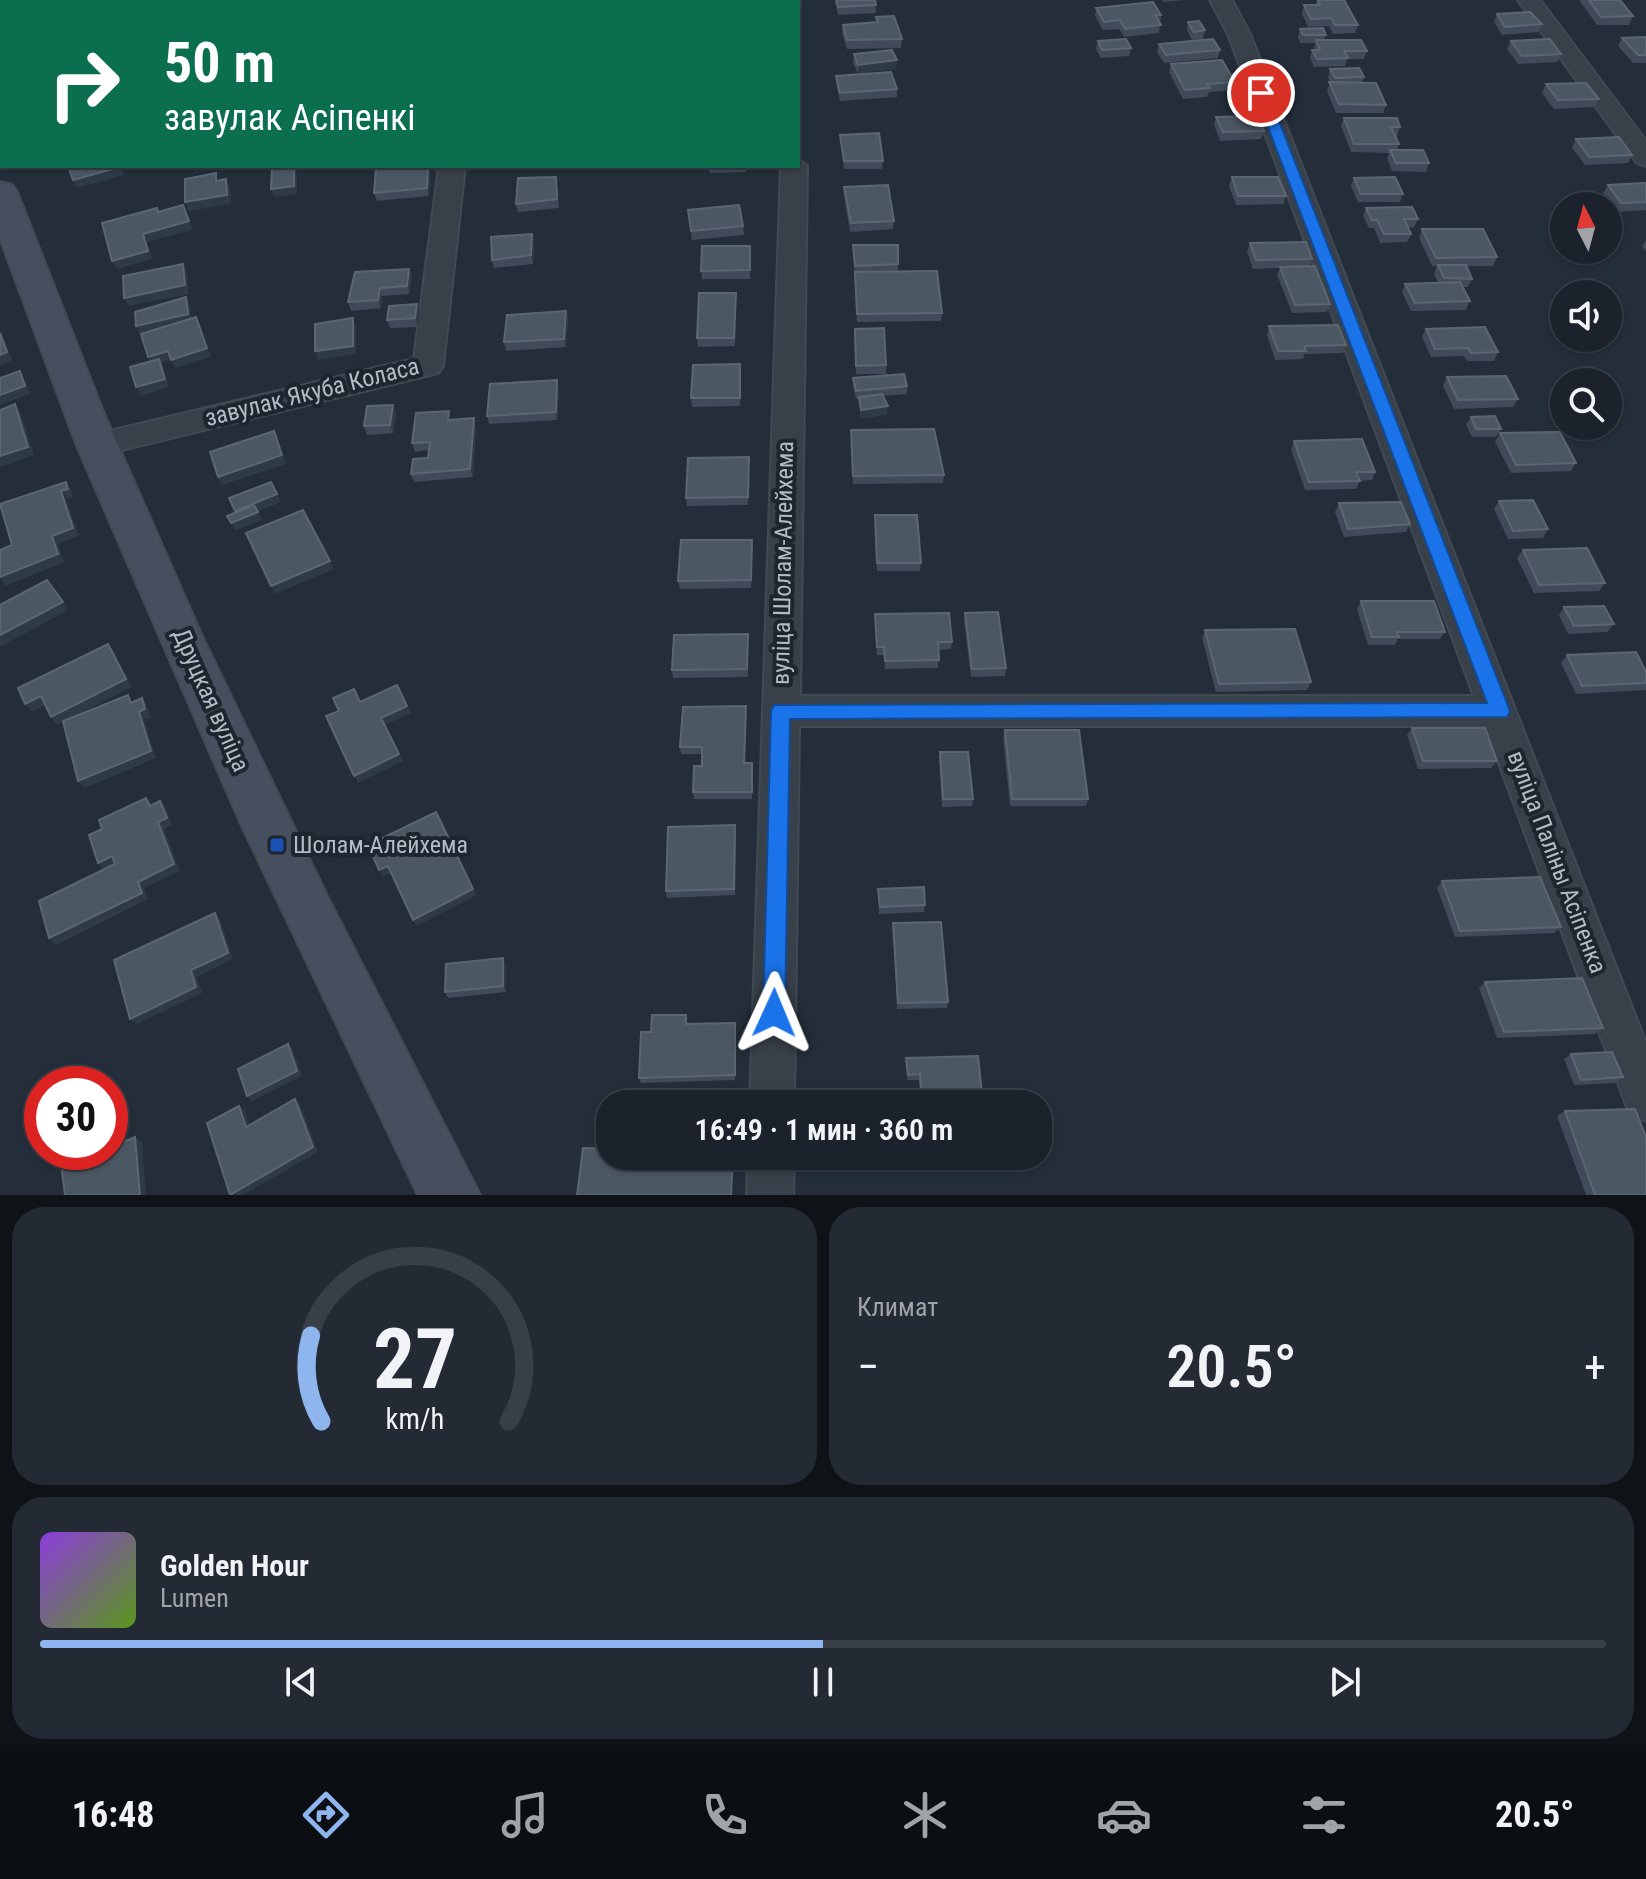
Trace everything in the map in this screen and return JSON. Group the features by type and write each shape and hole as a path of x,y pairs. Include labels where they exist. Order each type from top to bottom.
{"main road":[{"name":"Друцкая вуліца","path":"0,192 97,445 277,845 390,1080 450,1195"}],"street":[{"name":"вуліца Паліны Асіпенка","path":"1221,0 1244,49 1646,1099"},
{"path":"1529,0 1646,158"},
{"name":"завулак Якуба Коласа","path":"97,445 428,366 452,168"},
{"name":"вуліца Шолам-Алейхема","path":"772,1090 794,168"},
{"path":"780,711 1500,711"},
{"path":"770,1195 771,1170"}],"building":[{"path":"836,0 875,0 876,5 838,7"},
{"path":"1318,0 1344,0 1358,25 1335,25 1331,18 1311,19 1304,5 1320,5"},
{"path":"1589,0 1620,0 1633,16 1601,17"},
{"path":"1153,2 1161,15 1155,15 1161,25 1125,29 1120,20 1104,22 1096,8"},
{"path":"1530,12 1542,24 1505,27 1497,14"},
{"path":"894,16 902,39 847,40 843,25 878,22 876,17"},
{"path":"1199,21 1205,30 1194,32 1188,22"},
{"path":"1323,28 1326,35 1303,35 1300,29"},
{"path":"1646,37 1646,55 1638,55 1622,38"},
{"path":"1126,39 1131,48 1102,50 1098,41"},
{"path":"1213,39 1220,50 1166,55 1159,44"},
{"path":"1550,39 1561,54 1522,56 1511,41"},
{"path":"1316,40 1361,40 1367,51 1344,51 1348,58 1317,59 1312,50 1320,50"},
{"path":"892,50 897,60 858,65 854,54"},
{"path":"1222,60 1235,82 1207,84 1210,88 1185,90 1171,64"},
{"path":"1359,68 1364,77 1335,78 1330,69"},
{"path":"891,72 897,89 840,93 836,76"},
{"path":"1329,82 1376,83 1386,105 1339,104"},
{"path":"1586,83 1599,99 1558,100 1546,84"},
{"path":"1257,116 1264,131 1223,132 1216,117"},
{"path":"1344,118 1397,118 1400,127 1391,127 1399,144 1354,144"},
{"path":"879,133 883,161 844,161 840,135"},
{"path":"1619,137 1632,155 1589,157 1576,139"},
{"path":"1390,150 1423,150 1429,163 1396,163"},
{"path":"69,168 116,168 73,180"},
{"path":"294,168 294,186 271,189 272,169"},
{"path":"428,168 427,188 374,193 376,169"},
{"path":"216,173 216,181 226,179 227,195 185,202 185,179"},
{"path":"556,177 557,199 516,204 518,178"},
{"path":"1232,177 1278,177 1286,196 1238,196"},
{"path":"1395,177 1403,194 1361,194 1354,178"},
{"path":"1646,183 1646,202 1622,203 1622,192 1613,192 1608,185"},
{"path":"888,185 894,221 851,223 844,187"},
{"path":"183,205 189,221 143,234 148,251 112,261 102,223 157,208 158,212"},
{"path":"739,205 743,226 691,231 688,210"},
{"path":"1412,207 1418,219 1404,219 1411,234 1384,234 1366,208"},
{"path":"1422,229 1483,229 1497,257 1436,258"},
{"path":"532,234 531,255 492,260 491,237"},
{"path":"1306,242 1312,259 1256,260 1250,243"},
{"path":"853,245 898,245 898,264 855,266"},
{"path":"702,246 750,246 750,270 701,271"},
{"path":"183,264 185,285 124,298 123,276"},
{"path":"1438,265 1466,265 1472,279 1444,278"},
{"path":"1315,266 1330,304 1295,305 1280,267"},
{"path":"409,269 407,286 380,288 378,300 348,302 355,272"},
{"path":"937,271 942,313 857,314 855,272"},
{"path":"1460,282 1470,301 1415,303 1405,284"},
{"path":"699,293 736,293 734,338 697,338"},
{"path":"186,297 188,314 136,326 135,312"},
{"path":"417,304 415,318 387,320 389,306"},
{"path":"566,311 564,339 504,342 507,315"},
{"path":"196,317 207,348 171,360 168,351 148,357 141,334"},
{"path":"353,318 353,346 315,351 315,324"},
{"path":"1338,325 1346,345 1304,346 1306,351 1278,351 1269,326"},
{"path":"1485,327 1498,352 1471,353 1468,348 1435,349 1426,329"},
{"path":"884,328 886,365 856,366 855,329"},
{"path":"0,333 7,352 0,355"},
{"path":"159,359 165,379 136,387 130,367"},
{"path":"740,364 740,398 691,398 693,365"},
{"path":"20,371 25,386 0,395 0,378"},
{"path":"904,374 907,386 856,391 853,378"},
{"path":"1506,376 1518,399 1458,400 1447,377"},
{"path":"557,380 556,412 487,416 490,384"},
{"path":"882,394 888,406 861,410 859,397"},
{"path":"15,404 28,447 0,456 0,410"},
{"path":"393,405 390,425 364,426 367,406"},
{"path":"449,411 448,420 474,418 470,469 411,474 413,459 428,458 430,442 412,443 416,413"},
{"path":"1495,416 1501,429 1476,429 1471,417"},
{"path":"934,429 944,475 853,476 851,430"},
{"path":"274,431 282,455 218,477 210,452"},
{"path":"1550,432 1550,440 1564,440 1576,463 1516,465 1500,433"},
{"path":"1362,439 1375,472 1356,472 1360,481 1309,482 1294,441"},
{"path":"749,457 748,497 686,498 688,458"},
{"path":"66,482 68,489 61,491 73,528 52,536 58,554 0,577 0,550 12,545 0,504"},
{"path":"271,482 277,494 235,511 229,498"},
{"path":"1533,500 1548,529 1513,531 1499,501"},
{"path":"1401,502 1410,524 1348,529 1339,503"},
{"path":"254,505 258,512 231,523 227,516"},
{"path":"303,510 330,561 271,586 246,533"},
{"path":"875,515 917,515 921,563 877,563"},
{"path":"681,540 752,540 751,580 678,581"},
{"path":"1587,548 1605,583 1539,585 1523,550"},
{"path":"47,580 63,602 0,635 0,605"},
{"path":"1361,601 1434,601 1445,632 1397,632 1399,637 1372,637"},
{"path":"1604,606 1614,624 1574,626 1564,607"},
{"path":"998,612 1006,668 972,669 965,613"},
{"path":"949,613 952,642 938,642 939,660 885,661 884,647 877,647 875,614"},
{"path":"1295,629 1311,682 1219,684 1205,630"},
{"path":"748,634 747,669 672,670 674,635"},
{"path":"108,644 126,679 51,717 41,696 25,704 18,688"},
{"path":"1636,652 1646,672 1646,683 1582,686 1567,655"},
{"path":"397,685 407,706 381,718 399,754 354,776 326,716 339,711 333,698 354,689 360,702"},
{"path":"128,695 131,703 142,698 145,709 139,712 151,751 78,781 63,721"},
{"path":"746,706 744,763 752,763 752,792 693,792 694,766 702,766 702,747 680,747 683,707"},
{"path":"1412,728 1485,728 1497,761 1423,761"},
{"path":"1005,730 1079,730 1088,799 1012,799"},
{"path":"940,752 968,752 973,799 943,799"},
{"path":"146,798 150,806 160,801 167,818 158,822 174,864 138,882 142,893 49,938 39,901 115,864 112,856 98,863 89,835 102,829 99,820"},
{"path":"436,812 473,889 413,920 388,866 379,870 368,845"},
{"path":"735,825 734,889 666,891 668,827"},
{"path":"1540,877 1561,927 1460,931 1442,881"},
{"path":"924,887 925,905 880,907 878,889"},
{"path":"215,913 228,953 191,970 196,987 130,1019 114,960"},
{"path":"941,922 948,1002 898,1003 893,923"},
{"path":"503,958 503,986 445,992 446,964"},
{"path":"1582,978 1603,1028 1504,1032 1485,982"},
{"path":"652,1015 686,1015 686,1024 735,1023 735,1075 639,1078 641,1032 651,1032"},
{"path":"288,1044 297,1071 247,1096 238,1069"},
{"path":"1612,1052 1623,1077 1581,1080 1571,1054"},
{"path":"978,1056 982,1090 921,1090 920,1074 908,1075 906,1058"},
{"path":"295,1099 313,1147 230,1195 207,1123 239,1106 246,1127"},
{"path":"1635,1109 1646,1137 1646,1195 1595,1195 1565,1111"},
{"path":"135,1137 140,1195 65,1195 64,1170 128,1170 128,1140"},
{"path":"583,1148 596,1148 596,1170 732,1170 731,1195 577,1195"}],"place":[{"name":"Шолам-Алейхема","path":"277,845"}],"route":[{"path":"774,1013 780,711 1500,711 1261,93"}]}
